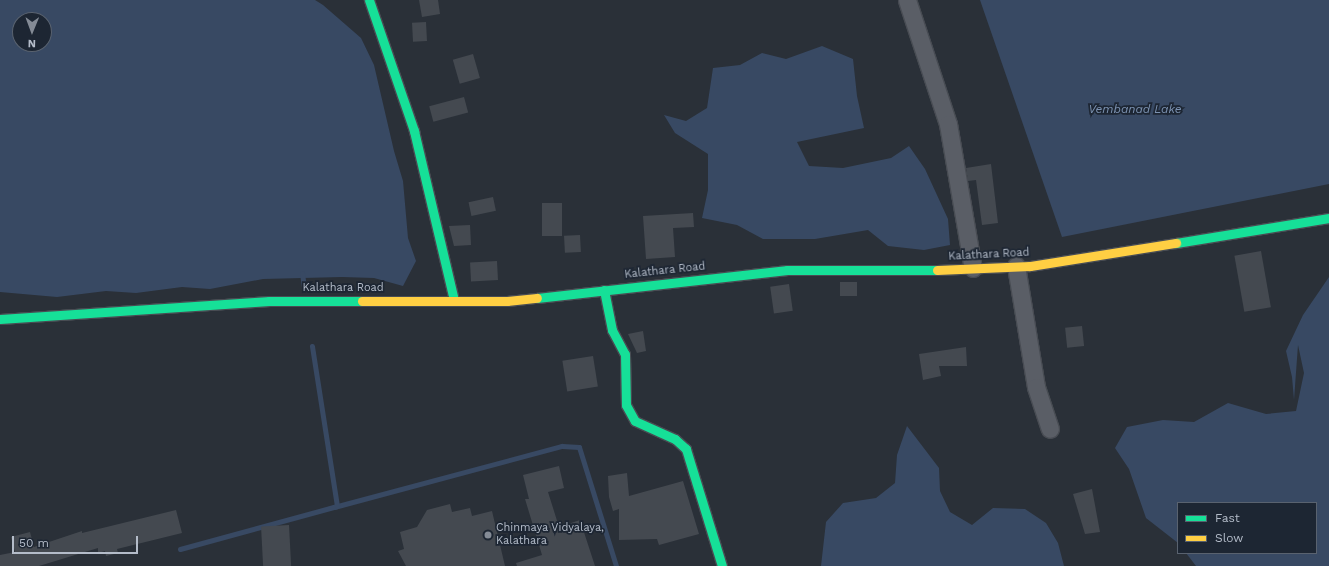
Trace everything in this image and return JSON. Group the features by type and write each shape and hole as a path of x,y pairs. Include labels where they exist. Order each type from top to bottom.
{"street":[{"path":"369,0 414,131 454,300"},
{"path":"907,0 948,124 973,268"},
{"name":"Kalathara Road","path":"0,319 269,301 507,301 787,270 973,268 1016,266 1329,218"},
{"path":"1016,266 1036,387 1050,430"},
{"path":"604,290 612,330 625,354 626,405 635,421 674,439 686,449 722,566"}],"water":[{"path":"0,0 315,0 323,5 361,38 374,65 394,151 403,181 408,238 416,261 403,286 374,278 342,277 263,279 210,289 182,287 136,293 106,291 57,297 0,292"},
{"name":"Vembanad Lake","path":"980,0 1329,0 1329,184 1062,237"},
{"path":"822,46 853,59 857,96 864,128 797,142 809,166 843,168 891,158 909,146 925,169 948,219 950,245 924,250 888,246 868,230 815,239 763,239 737,225 702,218 708,190 708,154 675,133 664,115 686,121 707,108 713,68 740,65 762,53 786,59"},
{"path":"1329,277 1329,566 1196,566 1187,554 1317,554 1317,502 1177,502 1177,542 1146,518 1129,469 1115,448 1127,427 1163,420 1194,422 1228,403 1266,414 1296,411 1304,373 1298,345 1294,400 1292,377 1286,351 1303,315"},
{"path":"907,426 939,468 940,491 950,512 972,525 993,508 1025,509 1046,523 1058,543 1064,566 821,566 826,522 843,503 876,498 895,483 897,455"}],"building":[{"path":"419,0 438,0 440,14 422,17"},
{"path":"426,22 427,41 413,42 412,23"},
{"path":"473,54 480,78 460,84 453,60"},
{"path":"464,97 468,112 433,122 429,106"},
{"path":"991,164 998,223 982,225 976,180 968,181 966,168"},
{"path":"493,197 496,211 471,216 469,202"},
{"path":"542,203 562,203 562,236 542,236"},
{"path":"693,213 694,227 673,228 675,257 646,259 643,216"},
{"path":"470,225 471,245 454,246 449,226"},
{"path":"580,235 581,252 565,253 564,236"},
{"path":"1261,251 1271,307 1244,312 1234,256"},
{"path":"497,261 498,280 471,281 470,262"},
{"path":"840,282 857,282 857,296 840,296"},
{"path":"789,284 793,311 774,313 770,287"},
{"path":"1082,326 1084,346 1067,348 1065,328"},
{"path":"643,331 646,351 637,353 628,334"},
{"path":"966,347 967,366 939,366 941,376 923,380 919,354"},
{"path":"593,356 598,387 567,391 562,361"},
{"name":"Chinmaya Vidyalaya, Kalathara","path":"559,466 564,488 548,492 559,527 580,520 595,566 517,566 516,563 542,555 525,499 529,499 523,475"},
{"path":"627,473 629,496 683,481 699,534 659,545 657,539 619,540 619,509 613,511 609,497 608,476"},
{"path":"1092,489 1100,532 1085,534 1073,494"},
{"name":"Chinmaya Vidyalaya, Kalathara","path":"450,504 452,512 470,508 472,516 492,511 505,566 406,566 398,551 404,549 400,532 417,527 427,510"},
{"path":"176,510 182,533 117,549 118,553 106,556 105,551 98,553 98,548 39,566 0,566 0,555 15,552 11,537 30,532 34,547 82,531 82,533"},
{"path":"289,525 291,566 263,566 261,526"}],"waterway":[{"path":"302,273 304,287"},
{"path":"180,549 337,506 312,346"},
{"path":"334,507 562,446 579,447 616,566"}],"traffic: fast":[{"path":"369,0 414,131 454,300"},
{"path":"1176,243 1329,218"},
{"path":"537,298 787,270 937,270"},
{"path":"604,290 612,330 625,354 626,405 635,421 675,439 686,449 722,566"},
{"path":"0,319 269,301 362,301"}],"traffic: slow":[{"path":"937,270 1030,266 1176,243"},
{"path":"362,301 507,301 537,298"}],"place":[{"name":"Chinmaya Vidyalaya, Kalathara","path":"488,535"}]}
